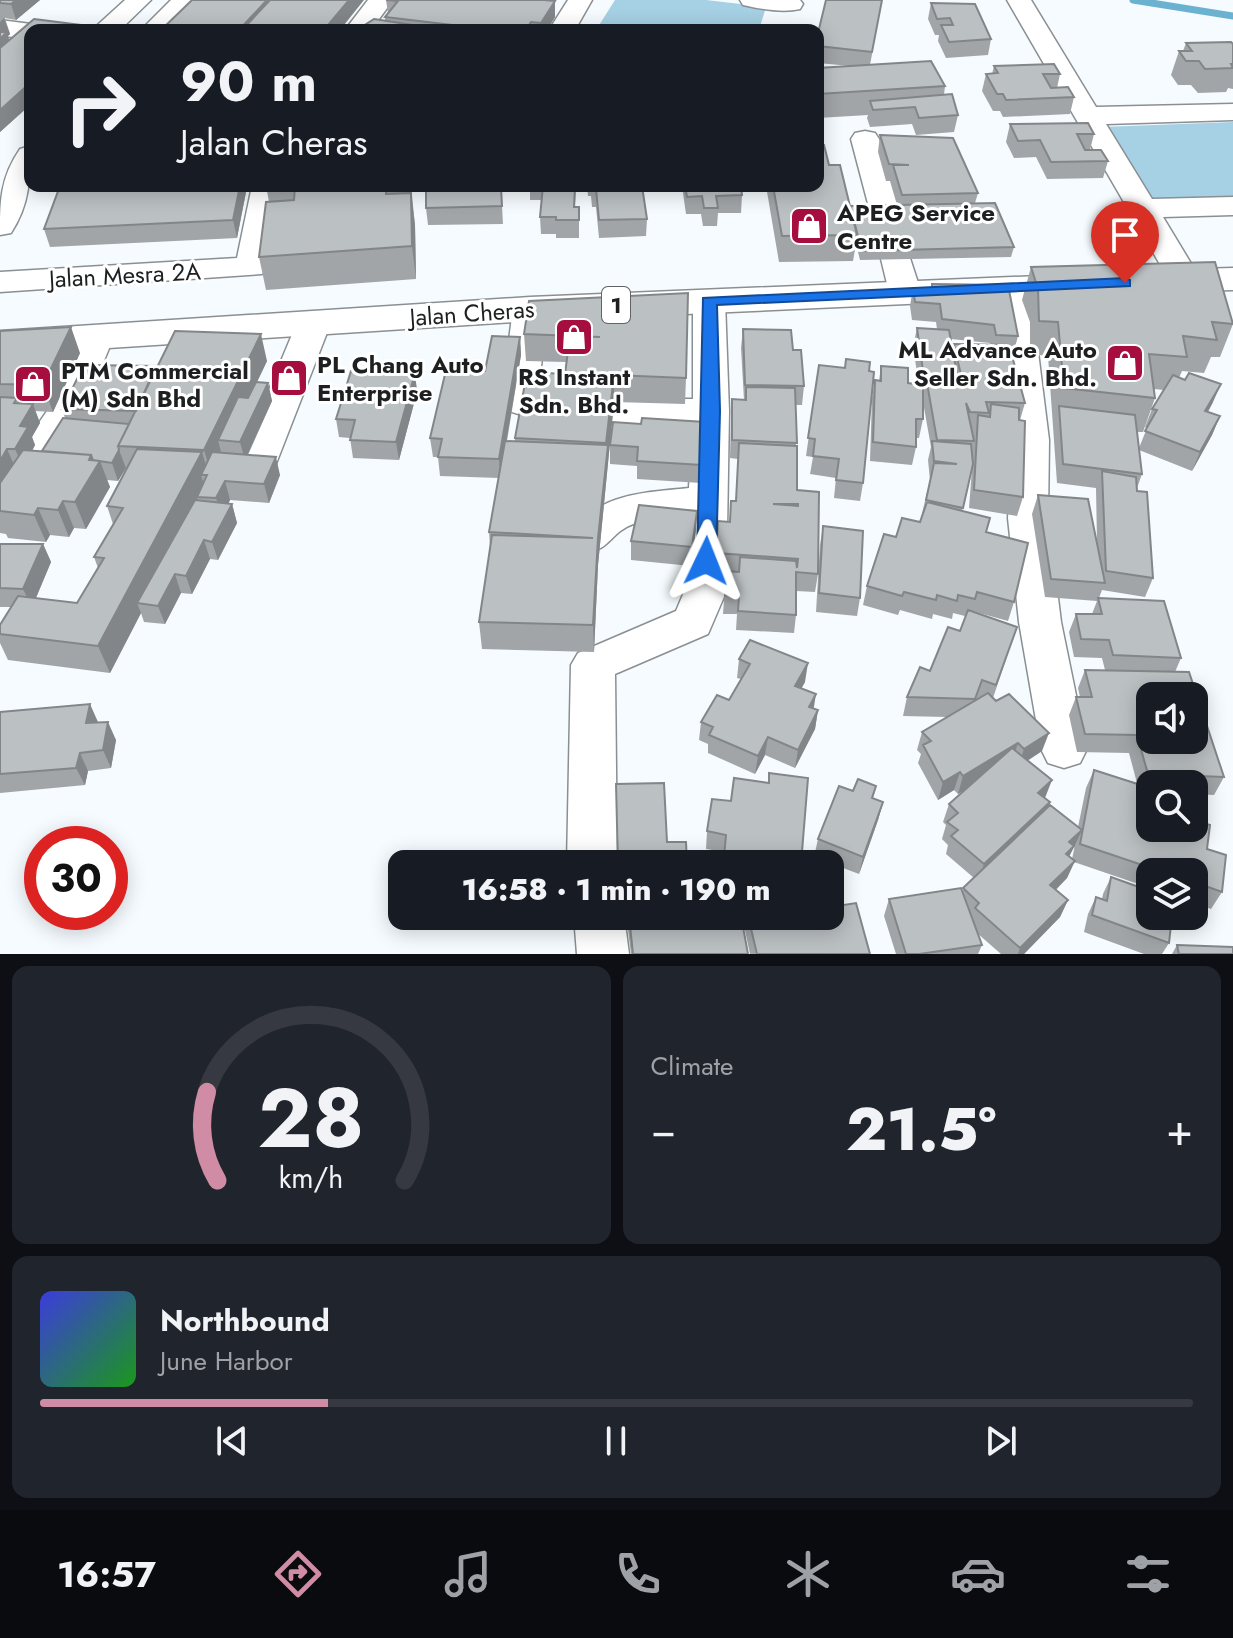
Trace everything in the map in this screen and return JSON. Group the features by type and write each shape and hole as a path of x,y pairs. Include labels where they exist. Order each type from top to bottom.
{"main road":[{"name":"Jalan Cheras","path":"0,343 530,309 709,301 901,276 1006,288 1207,280"}],"street":[{"path":"112,24 139,0"},
{"path":"160,24 185,0"},
{"path":"363,24 381,0"},
{"path":"566,24 580,0"},
{"path":"752,0 791,2 784,24"},
{"path":"1019,0 1142,208 1207,280 1226,316"},
{"path":"0,28 24,30"},
{"path":"1087,116 1233,112"},
{"path":"865,139 886,215"},
{"path":"0,152 24,154"},
{"path":"0,226 24,169"},
{"name":"Jalan Mesra 2A","path":"0,282 251,267 263,192"},
{"path":"1142,208 1233,206"},
{"path":"1006,288 1020,344 1031,440 1028,518 1040,622 1064,749"},
{"path":"592,850 593,665 693,622 705,592 711,411 709,301"},
{"path":"530,309 519,402 546,411 711,411"},
{"path":"255,469 313,325"},
{"path":"0,510 64,413 96,339"},
{"path":"589,538 604,520 634,508 708,499"},
{"path":"600,930 603,954"}],"shaded area":[{"path":"615,0 706,0 766,7 761,24 600,24"},
{"path":"1233,122 1233,201 1149,204 1102,127"}],"building":[{"path":"0,0 16,0 11,4 0,3"},
{"path":"192,0 267,0 245,24 167,24"},
{"path":"270,0 349,0 329,24 248,24"},
{"path":"386,0 555,1 541,23 444,24 385,17 398,1"},
{"path":"826,0 882,0 872,52 824,47 824,24 820,24"},
{"path":"931,3 975,4 991,39 949,42 941,25 953,25 950,18 937,19"},
{"path":"34,19 73,24 28,24"},
{"path":"374,19 406,24 366,24"},
{"path":"24,28 24,88 0,110 0,48"},
{"path":"1231,42 1233,68 1205,69 1199,61 1186,61 1179,51 1192,51 1186,43"},
{"path":"931,61 945,86 824,94 824,68"},
{"path":"1054,64 1060,74 1043,74 1051,88 1068,87 1074,97 1006,100 1003,94 997,94 986,74 998,73 994,66"},
{"path":"952,94 958,115 919,118 915,107 873,110 870,101"},
{"path":"1088,123 1094,134 1077,134 1085,150 1101,150 1108,161 1051,162 1040,140 1018,141 1010,124"},
{"path":"880,135 953,138 978,193 902,195 893,165 909,165 889,164"},
{"path":"824,145 829,165 840,165 857,235 782,236 774,192 824,192"},
{"path":"58,192 239,192 233,220 44,229"},
{"path":"295,192 411,193 412,246 259,257 266,202 294,200"},
{"path":"426,192 501,192 502,206 426,208"},
{"path":"542,192 575,192 574,207 579,207 579,220 540,217"},
{"path":"596,192 643,192 647,219 599,220"},
{"path":"686,192 742,192 742,195 716,196 718,208 704,208 702,196 687,197"},
{"path":"995,203 1014,247 862,251 850,206"},
{"name":"ML Advance Auto Seller Sdn. Bhd.","path":"1215,262 1233,324 1212,322 1217,340 1183,336 1187,357 1149,354 1155,398 1064,388 1058,322 1039,321 1038,289 1031,267"},
{"path":"932,284 1008,285 1018,336 996,335 994,325 942,319 940,304 915,302 913,288 932,289"},
{"path":"688,293 686,378 614,375 606,443 515,438 527,372 565,374 570,336 600,337 524,334 529,301"},
{"path":"71,327 43,385 0,384 0,331"},
{"path":"917,328 949,330 958,379 924,378"},
{"path":"743,329 791,330 793,350 801,350 804,386 745,385"},
{"path":"175,331 261,334 204,450 118,446"},
{"path":"492,336 520,337 499,459 438,457 442,439 430,438 446,370 485,371"},
{"path":"954,344 1009,345 1025,403 986,402 989,413 970,412 966,403 974,441 937,440 927,383 963,384"},
{"path":"846,359 870,362 869,371 874,372 863,483 836,480 839,459 813,456 815,439 808,438 819,365 845,368"},
{"path":"374,364 392,364 389,372 415,373 396,442 350,440 355,420 336,419 351,371 373,372"},
{"path":"84,365 156,366 136,411 62,409"},
{"path":"881,366 908,368 908,383 923,385 923,419 916,419 916,447 873,442 875,380 881,381"},
{"path":"1189,373 1221,384 1205,411 1220,416 1200,452 1145,431 1157,410 1152,409 1173,375 1185,380"},
{"path":"256,382 268,383 240,442 218,440 238,397 248,398"},
{"path":"746,387 795,388 797,443 732,440 732,399 746,400"},
{"path":"0,397 17,398 14,403 33,404 20,426 28,427 15,449 7,449 0,461"},
{"path":"991,404 1019,408 1019,420 1025,421 1023,497 974,490 978,415 990,417"},
{"path":"1059,406 1135,415 1142,474 1063,464"},
{"path":"63,418 129,424 112,463 93,460 91,455 42,451"},
{"path":"642,418 705,422 702,465 637,461 638,447 610,445 613,422 641,424"},
{"path":"505,441 608,445 593,625 479,622 492,535 593,538 489,532"},
{"path":"932,441 971,444 973,464 963,508 926,500 934,463 957,464 934,461"},
{"path":"739,443 797,446 797,490 819,492 818,574 796,572 796,615 738,611 739,596 725,595 726,571 739,572 740,557 796,561 797,568 798,559 716,553 718,521 730,522 731,501 736,501"},
{"path":"137,449 202,452 98,646 0,634 0,625 18,596 77,603 104,558 94,557 123,508 107,506"},
{"path":"23,450 91,455 89,460 100,461 75,502 63,501 58,510 38,508 34,515 0,511 0,483"},
{"path":"212,452 276,457 264,484 225,481 216,498 197,497 207,475 201,475"},
{"path":"1102,471 1136,477 1137,491 1147,492 1153,578 1106,571"},
{"path":"1038,495 1088,499 1105,583 1051,579"},
{"path":"195,500 232,504 212,542 204,540 186,576 175,574 158,606 137,603"},
{"path":"927,502 990,518 986,532 1028,543 1014,602 977,592 975,599 958,595 957,601 937,595 936,600 904,592 902,596 867,586 884,534 896,537 902,518 920,522"},
{"path":"639,505 697,511 692,547 631,541"},
{"path":"823,526 863,531 860,598 819,593"},
{"path":"0,544 43,544 23,589 0,588"},
{"path":"1098,598 1164,601 1181,658 1113,655 1109,640 1081,639 1076,614 1102,614"},
{"path":"968,610 1017,627 996,685 982,680 975,699 907,697 920,667 930,671 948,627 960,631"},
{"path":"750,640 808,663 795,686 816,694 809,707 818,710 798,750 768,737 758,756 709,735 713,727 701,722 717,695 729,700 750,664 739,659"},
{"path":"1085,670 1189,672 1192,682 1136,682 1136,735 1085,734 1076,697 1092,697"},
{"path":"988,693 996,701 1009,694 1049,733 1024,749 1018,743 963,776 960,772 943,782 923,745 931,741 922,732"},
{"path":"90,704 86,723 108,722 103,750 80,753 76,768 0,774 0,712"},
{"path":"1208,729 1224,777 1208,776 1208,770 1147,770 1142,754 1208,754"},
{"path":"1012,748 1052,780 1038,793 1050,802 984,864 951,836 958,830 947,822 958,813 949,804"},
{"path":"1094,770 1136,784 1136,842 1208,842 1207,849 1226,855 1222,892 1208,887 1208,858 1136,858 1136,863 1080,844"},
{"path":"769,773 808,778 802,850 725,850 726,835 707,831 712,799 731,801 734,778 769,783"},
{"path":"858,779 876,786 872,798 883,802 863,857 818,839 839,786 853,791"},
{"path":"664,783 667,842 686,842 686,850 618,850 616,784"},
{"path":"1050,805 1082,830 1069,842 1074,846 1066,854 1075,861 1050,885 1068,900 1020,948 975,908 979,903 963,888"},
{"path":"1111,877 1136,886 1136,930 1170,930 1169,943 1092,915 1096,897 1107,901"},
{"path":"961,888 982,945 906,954 889,899"},
{"path":"856,903 870,954 757,954 751,930 844,930 844,905"},
{"path":"630,930 744,930 748,954 633,954"},
{"path":"1177,945 1233,947 1233,954 1179,954"}],"waterway":[{"path":"1133,0 1233,16"}],"place":[{"name":"APEG Service Centre","path":"809,226"},
{"name":"RS Instant Sdn. Bhd.","path":"574,337"},
{"name":"ML Advance Auto Seller Sdn. Bhd.","path":"1125,363"},
{"name":"PL Chang Auto Enterprise","path":"289,378"},
{"name":"PTM Commercial (M) Sdn Bhd","path":"33,384"}],"route":[{"path":"706,561 711,411 709,301 1125,283"}]}
